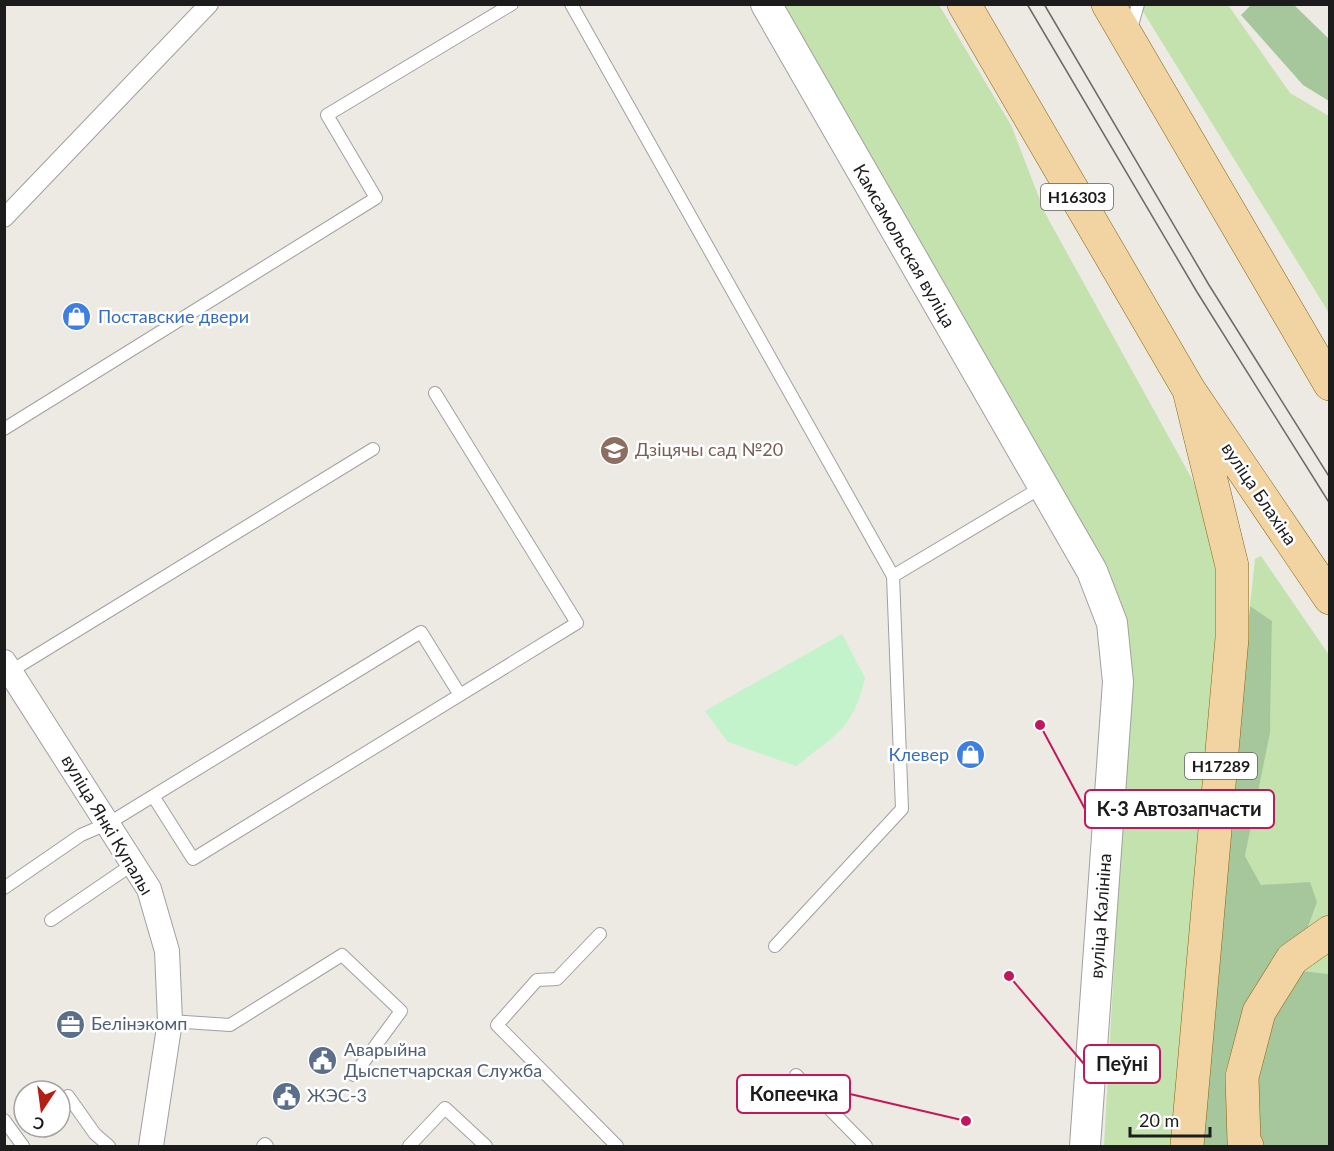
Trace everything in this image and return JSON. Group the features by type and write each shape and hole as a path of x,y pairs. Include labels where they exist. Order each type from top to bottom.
{"main road":[{"name":"Н16303","path":"964,4 1189,390"},
{"path":"1108,4 1328,379"},
{"name":"вуліца Блахіна","path":"1189,390 1329,598"},
{"name":"Н17289","path":"1187,1146 1232,638 1232,566 1217,497 1189,390"},
{"path":"1246,1146 1242,1077 1259,1012 1293,959 1329,932"}],"street":[{"path":"4,218 209,4"},
{"name":"Камсамольская вуліца","path":"766,4 1042,488"},
{"name":"вуліца Калініна","path":"1042,488 1092,571 1112,623 1118,682 1085,1146"},
{"name":"вуліца Янкі Купалы","path":"8,666 148,889 167,951 170,1021 151,1146"}],"lane":[{"path":"4,429 376,198 327,115 512,4"},
{"path":"571,4 893,576 902,809 775,946"},
{"path":"1128,39 1138,4"},
{"path":"153,796 193,859 577,623 435,393"},
{"path":"8,666 373,448"},
{"path":"893,576 1042,488"},
{"path":"4,888 81,835 109,824 421,632 460,695"},
{"path":"51,920 133,864"},
{"path":"600,934 557,979 537,981 497,1025 617,1146"},
{"path":"170,1021 231,1025 342,955 401,1011 354,1075"},
{"path":"796,1075 866,1146"},
{"path":"72,1102 95,1134 109,1146"},
{"path":"409,1146 445,1108 486,1146"},
{"path":"4,1120 23,1146"}],"green space":[{"path":"781,5 939,5 1011,125 1045,213 1203,499 1220,567 1220,638 1176,1146 1104,1146 1130,681 1124,620"},
{"path":"1139,5 1228,5 1290,93 1329,116 1329,313"},
{"path":"1251,5 1294,5 1329,39 1329,101 1303,85 1241,15"},
{"path":"1261,556 1329,655 1329,915 1306,932 1261,885 1245,856 1270,732 1272,621 1250,606 1255,559"},
{"path":"1250,606 1272,621 1270,733 1245,856 1261,885 1310,882 1317,902 1306,932 1246,1004 1225,1074 1229,1146 1198,1146"},
{"path":"842,634 865,678 860,695 855,709 841,730 796,766 728,742 705,711"},
{"path":"1329,949 1329,974 1302,971"},
{"path":"1302,971 1329,974 1329,1146 1261,1146 1254,1079 1272,1017"}],"tram line":[{"path":"1027,4 1197,292 1330,504"},
{"path":"1044,4 1209,285 1330,478"}],"place":[{"name":"Поставские двери","path":"77,317"},
{"name":"Дзіцячы сад №20","path":"614,450"},
{"name":"К-3 Автозапчасти","path":"1040,725"},
{"name":"Клевер","path":"970,755"},
{"name":"Пеўні","path":"1009,976"},
{"name":"Белінэкомп","path":"70,1024"},
{"name":"Аварыйна Дыспетчарская Служба","path":"323,1060"},
{"name":"ЖЭС-3","path":"286,1096"},
{"name":"Копеечка","path":"966,1121"}]}
